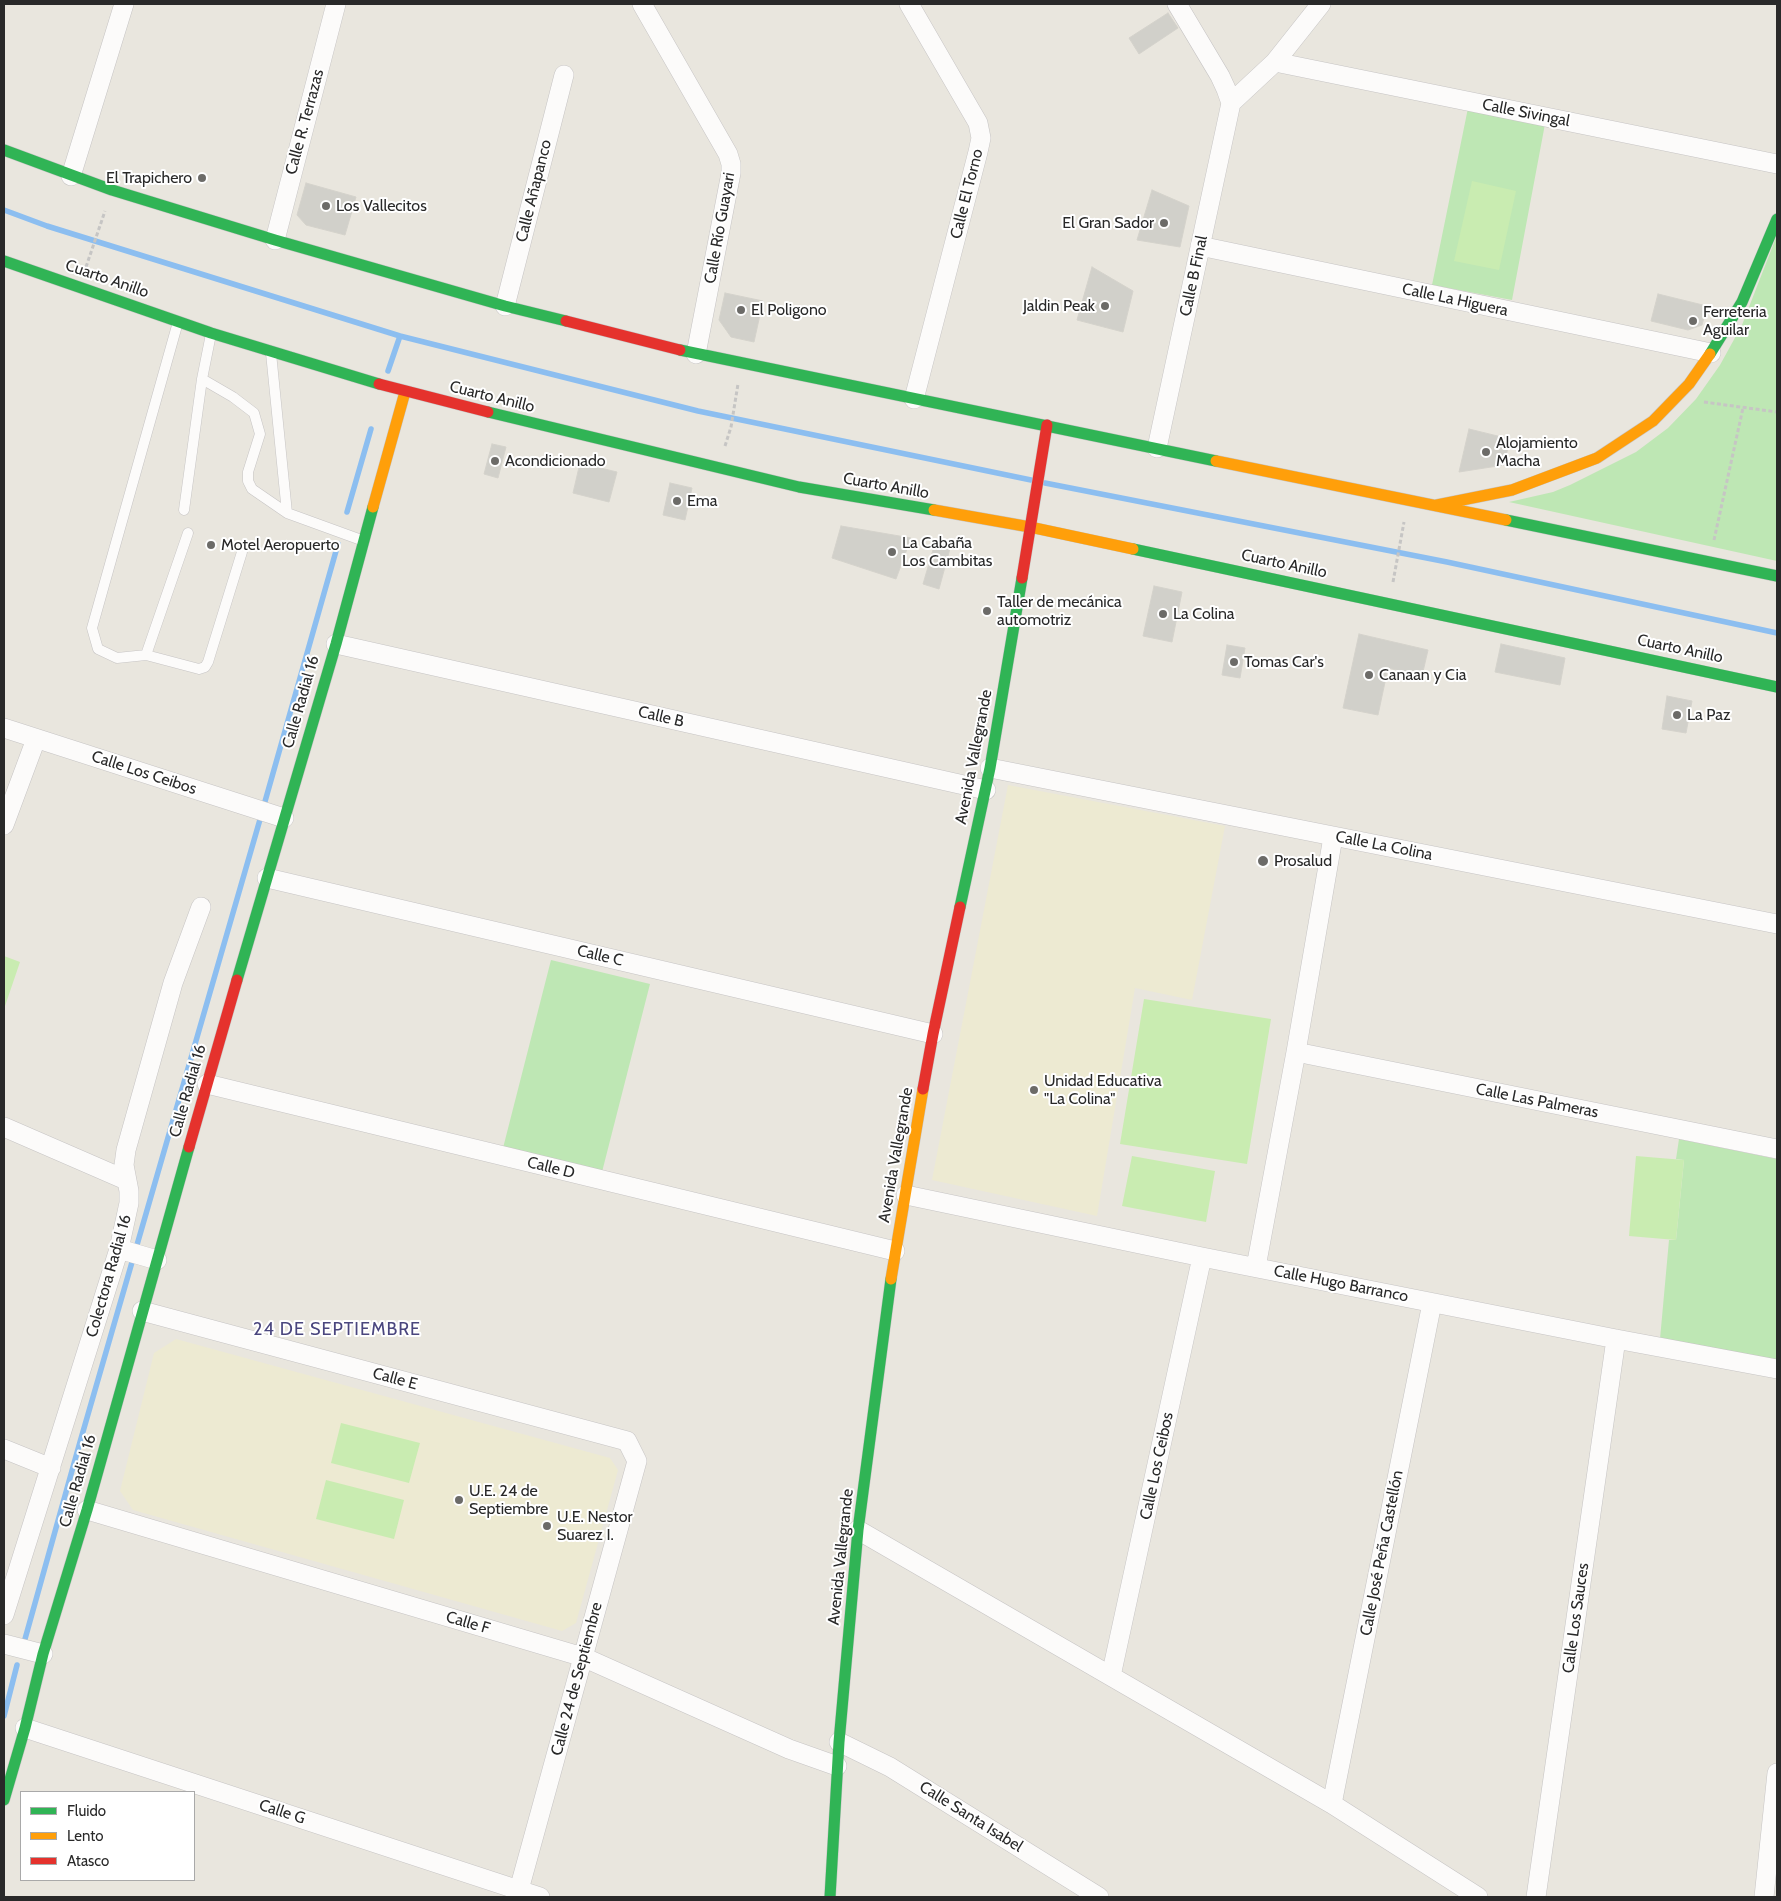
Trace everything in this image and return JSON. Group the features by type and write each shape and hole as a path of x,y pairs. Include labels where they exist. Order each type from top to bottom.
{"main road":[{"path":"4,150 71,176 275,240 505,306 696,354 1777,576"},
{"path":"1437,505 1512,490 1597,458 1653,420 1689,384 1711,353 1742,302 1777,219"},
{"name":"Cuarto Anillo","path":"4,261 211,333 405,392 800,487 1030,527 1777,687"},
{"name":"Calle Radial 16","path":"4,1800 25,1728 43,1654 87,1510 142,1311 136,1254 207,1084 336,644 405,392"},
{"name":"Avenida Vallegrande","path":"830,1897 837,1766 858,1530 895,1251 933,1034 986,790 1047,425"}],"street":[{"path":"71,176 124,4"},
{"name":"Calle R. Terrazas","path":"275,240 336,4"},
{"name":"Calle Río Guayari","path":"642,4 728,154 731,164 731,173 696,354"},
{"name":"Calle El Torno","path":"909,4 978,122 981,138 914,399"},
{"path":"1177,4 1220,76 1231,103 1275,62 1321,4"},
{"name":"Calle Sivingal","path":"1275,62 1777,164"},
{"name":"Calle Añapanco","path":"505,306 564,75"},
{"name":"Calle B Final","path":"1157,448 1231,103"},
{"name":"Calle La Higuera","path":"1200,246 1711,353"},
{"name":"Calle B","path":"336,644 986,790"},
{"name":"Calle Los Ceibos","path":"4,728 284,818"},
{"path":"4,825 36,739"},
{"name":"Calle La Colina","path":"990,768 1777,924"},
{"path":"1256,1267 1296,1052 1333,836"},
{"name":"Calle C","path":"267,878 933,1034"},
{"name":"Colectora Radial 16","path":"4,1615 51,1468 136,1254 129,1203 130,1191 124,1165 126,1150 173,983 201,907"},
{"name":"Calle Las Palmeras","path":"1296,1052 1777,1149"},
{"name":"Calle D","path":"207,1084 895,1251"},
{"path":"4,1127 126,1180"},
{"name":"Calle Hugo Barranco","path":"906,1195 1202,1257 1616,1340 1777,1369"},
{"name":"Calle Los Ceibos","path":"1111,1676 1202,1257"},
{"name":"Calle José Peña Castellón","path":"1332,1804 1432,1303"},
{"name":"Calle E","path":"142,1311 627,1441 637,1461"},
{"name":"Calle Los Sauces","path":"1536,1897 1616,1340"},
{"path":"4,1449 51,1468"},
{"name":"Calle 24 de Septiembre","path":"518,1894 637,1461"},
{"name":"Calle F","path":"87,1510 583,1657 789,1749 837,1766"},
{"path":"858,1530 1332,1804 1478,1897"},
{"path":"4,1644 43,1654"},
{"name":"Calle G","path":"25,1728 518,1894 540,1897"},
{"name":"Calle Santa Isabel","path":"839,1742 890,1767 1099,1897"},
{"path":"1764,1897 1777,1773"}],"lane":[{"path":"178,321 92,628 98,649 117,658 146,655 199,669 204,667 208,662 242,552"},
{"path":"184,510 202,379 211,333"},
{"path":"271,350 287,514"},
{"path":"202,379 233,397 254,413 260,434 248,472 248,481 252,488 287,514 364,542"},
{"path":"146,655 188,534"}],"path":[{"path":"90,252 102,223"},
{"path":"728,437 738,389"},
{"path":"1701,401 1777,412"},
{"path":"1714,541 1743,408"},
{"path":"1396,561 1402,534"}],"shaded area":[{"name":"Unidad Educativa \"La Colina\"","path":"1008,785 1225,826 1192,1000 1135,988 1097,1216 932,1180"},
{"path":"176,1339 610,1458 618,1470 576,1623 562,1631 133,1510 120,1491 154,1353"}],"green space":[{"path":"1468,108 1545,124 1512,300 1432,285"},
{"path":"1472,181 1516,191 1499,270 1454,261"},
{"path":"1777,235 1777,561 1509,502 1553,492 1570,485 1636,452 1668,428 1696,399 1720,365 1742,325"},
{"path":"4,956 20,962 4,1009"},
{"path":"551,960 650,984 602,1172 503,1148"},
{"path":"1144,999 1271,1019 1247,1164 1120,1144"},
{"path":"1679,1139 1777,1159 1777,1362 1660,1339 1669,1240 1676,1240 1684,1160 1676,1159"},
{"path":"1132,1156 1215,1171 1206,1222 1122,1206"},
{"path":"1636,1156 1684,1160 1676,1240 1629,1236"},
{"path":"341,1423 420,1443 409,1483 331,1463"},
{"path":"326,1480 404,1500 394,1539 316,1519"}],"building":[{"path":"1168,13 1178,28 1139,54 1129,38"},
{"name":"Los Vallecitos","path":"306,183 356,197 345,235 306,225 297,215"},
{"name":"El Gran Sador","path":"1152,190 1189,206 1180,247 1137,240"},
{"name":"Jaldin Peak","path":"1092,267 1133,291 1123,332 1077,320"},
{"name":"El Poligono","path":"725,293 763,301 754,342 731,337 719,320"},
{"path":"1658,294 1707,306 1702,325 1688,330 1651,321"},
{"name":"Alojamiento Macha","path":"1469,429 1510,439 1504,465 1459,472"},
{"name":"Acondicionado","path":"492,444 506,447 498,478 484,474"},
{"path":"580,463 617,472 609,502 573,493"},
{"name":"Ema","path":"670,483 692,488 685,520 663,515"},
{"name":"La Cabaña Los Cambitas","path":"841,526 911,538 896,579 832,558"},
{"path":"935,543 951,545 939,589 923,584"},
{"name":"La Colina","path":"1154,586 1182,592 1172,642 1143,636"},
{"name":"Canaan y Cia","path":"1359,634 1428,650 1422,676 1388,668 1378,715 1343,708"},
{"path":"1501,644 1565,658 1560,685 1495,672"},
{"name":"Tomas Car's","path":"1227,645 1245,648 1240,678 1222,675"},
{"name":"La Paz","path":"1667,696 1692,701 1686,733 1662,729"}],"waterway":[{"path":"4,210 47,226 400,336 698,411 1031,480"},
{"path":"388,371 400,336"},
{"path":"347,512 371,429"},
{"path":"1045,483 1447,562 1777,633"},
{"path":"264,805 338,544"},
{"path":"25,1639 261,816"},
{"path":"4,1716 17,1665"}],"traffic: fast":[{"path":"4,150 112,190 275,240 505,306 566,321"},
{"path":"1710,354 1742,302 1777,219"},
{"path":"4,261 211,333 379,384"},
{"path":"680,350 1216,461"},
{"path":"488,412 799,487 934,510"},
{"path":"237,980 336,644 373,507"},
{"path":"1506,520 1777,576"},
{"path":"1133,549 1777,687"},
{"path":"960,907 990,768 1022,578"},
{"path":"4,1800 25,1728 43,1654 87,1510 189,1147"},
{"path":"830,1897 839,1742 858,1530 891,1279"}],"traffic: slow":[{"path":"1437,505 1512,490 1597,458 1653,421 1689,384 1710,354"},
{"path":"373,507 405,392"},
{"path":"1216,461 1506,520"},
{"path":"934,510 1030,527 1133,549"},
{"path":"891,1279 923,1089"}],"traffic: jam":[{"path":"566,321 680,350"},
{"path":"379,384 488,412"},
{"path":"1022,578 1047,425"},
{"path":"923,1089 960,907"},
{"path":"189,1147 237,980"}],"place":[{"name":"El Trapichero","path":"202,178"},
{"name":"Los Vallecitos","path":"326,206"},
{"name":"El Gran Sador","path":"1164,223"},
{"name":"Jaldin Peak","path":"1105,306"},
{"name":"El Poligono","path":"741,310"},
{"name":"Ferreteria Aguilar","path":"1693,321"},
{"name":"Alojamiento Macha","path":"1486,452"},
{"name":"Acondicionado","path":"495,461"},
{"name":"Ema","path":"677,501"},
{"name":"Motel Aeropuerto","path":"211,545"},
{"name":"La Cabaña Los Cambitas","path":"892,552"},
{"name":"Taller de mecánica automotriz","path":"987,611"},
{"name":"La Colina","path":"1163,614"},
{"name":"Tomas Car's","path":"1234,662"},
{"name":"Canaan y Cia","path":"1369,675"},
{"name":"La Paz","path":"1677,715"},
{"name":"Prosalud","path":"1263,861"},
{"name":"Unidad Educativa \"La Colina\"","path":"1034,1090"},
{"name":"U.E. 24 de Septiembre","path":"459,1500"},
{"name":"U.E. Nestor Suarez I.","path":"547,1526"}],"district":[{"name":"24 DE SEPTIEMBRE","path":"337,1330"}]}
